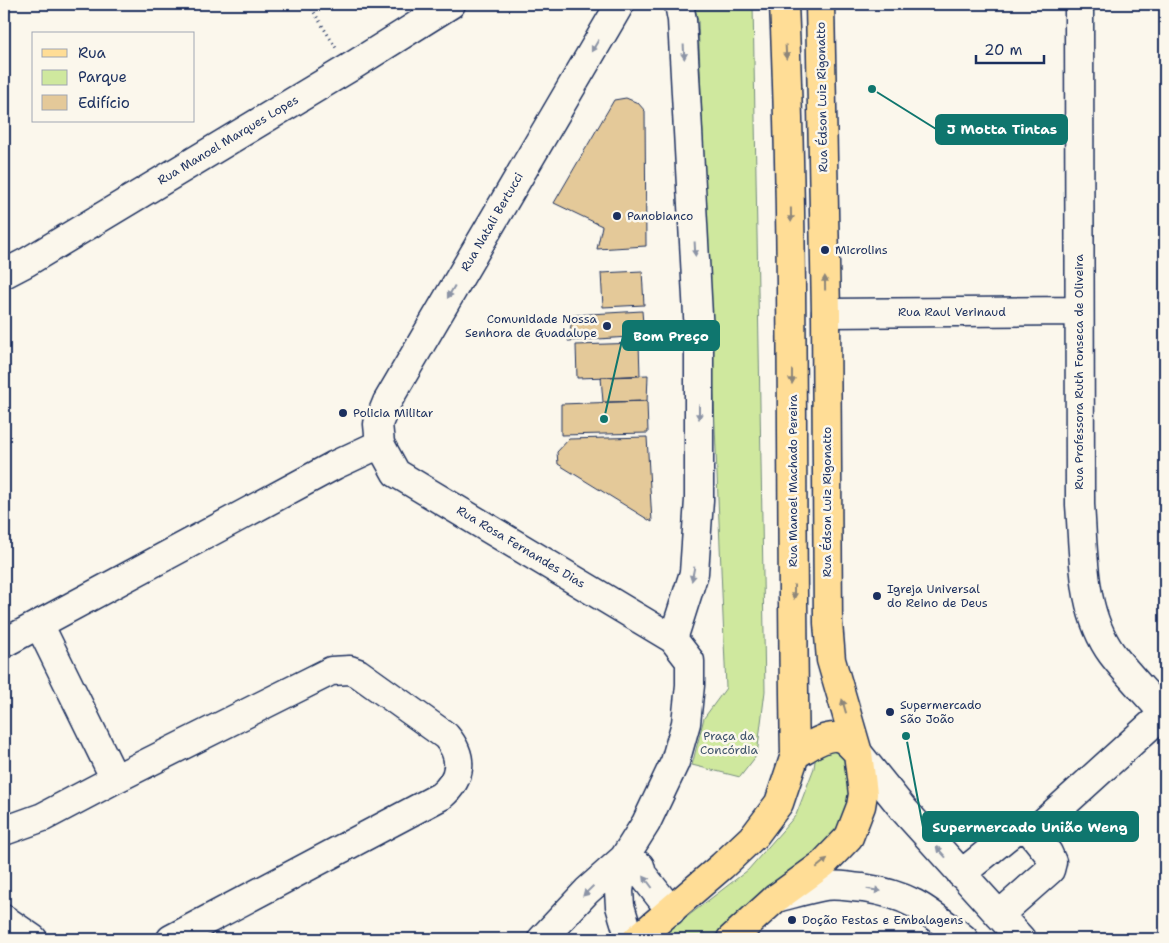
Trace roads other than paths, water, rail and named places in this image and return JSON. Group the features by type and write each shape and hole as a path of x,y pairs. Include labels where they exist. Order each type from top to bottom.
{"main road":[{"name":"Rua Manoel Machado Pereira","path":"637,939 755,835 778,803 795,755 792,273 789,121 784,4"},
{"name":"Rua Édson Luiz Rigonatto","path":"733,938 774,898 823,864 849,837 861,806 863,794 858,752 832,660 828,623 826,313 820,4"},
{"path":"795,755 814,744 835,737 843,739 858,752"}],"street":[{"name":"Rua Manoel Marques Lopes","path":"4,274 349,68 451,4"},
{"name":"Rua Natali Bertucci","path":"380,444 378,424 387,402 620,4"},
{"path":"542,939 587,891 624,858 646,823 675,762 686,722 690,685 690,661 673,639 694,573 699,500 699,334 682,20 679,4"},
{"name":"Rua Professora Ruth Fonseca de Oliveira","path":"1079,4 1080,505 1086,584 1095,622 1111,653 1164,714"},
{"name":"Rua Raul Verinaud","path":"826,313 1079,311"},
{"path":"4,643 335,465 380,444"},
{"name":"Rua Rosa Fernandes Dias","path":"380,444 396,473 673,639"},
{"path":"39,624 115,779"},
{"path":"4,831 42,817 331,671 340,669 350,670 358,674 446,736 453,744 457,753 457,774 454,782 441,796 182,937"},
{"path":"1032,833 1164,714"},
{"path":"858,752 904,810 1022,939"},
{"path":"961,874 1014,831 1024,829 1032,833 1048,853 1052,862 1050,870 999,915"},
{"path":"624,858 640,866 642,874 671,911"},
{"path":"624,858 619,891 620,906 630,939"},
{"path":"774,898 826,886 845,886 880,891 906,898 927,910 964,939"},
{"path":"4,919 33,939"}],"place":[{"name":"J Motta Tintas","path":"872,89"},
{"name":"Panobianco","path":"617,216"},
{"name":"Microlins","path":"825,250"},
{"name":"Comunidade Nossa Senhora de Guadalupe","path":"607,326"},
{"name":"Policia Militar","path":"343,413"},
{"name":"Bom Preço","path":"604,419"},
{"name":"Igreja Universal do Reino de Deus","path":"877,596"},
{"name":"Supermercado São João","path":"890,712"},
{"name":"Supermercado União Weng","path":"906,736"},
{"name":"Doção Festas e Embalagens","path":"792,920"}],"park label":[{"name":"Praça da Concórdia","path":"729,743"}]}
